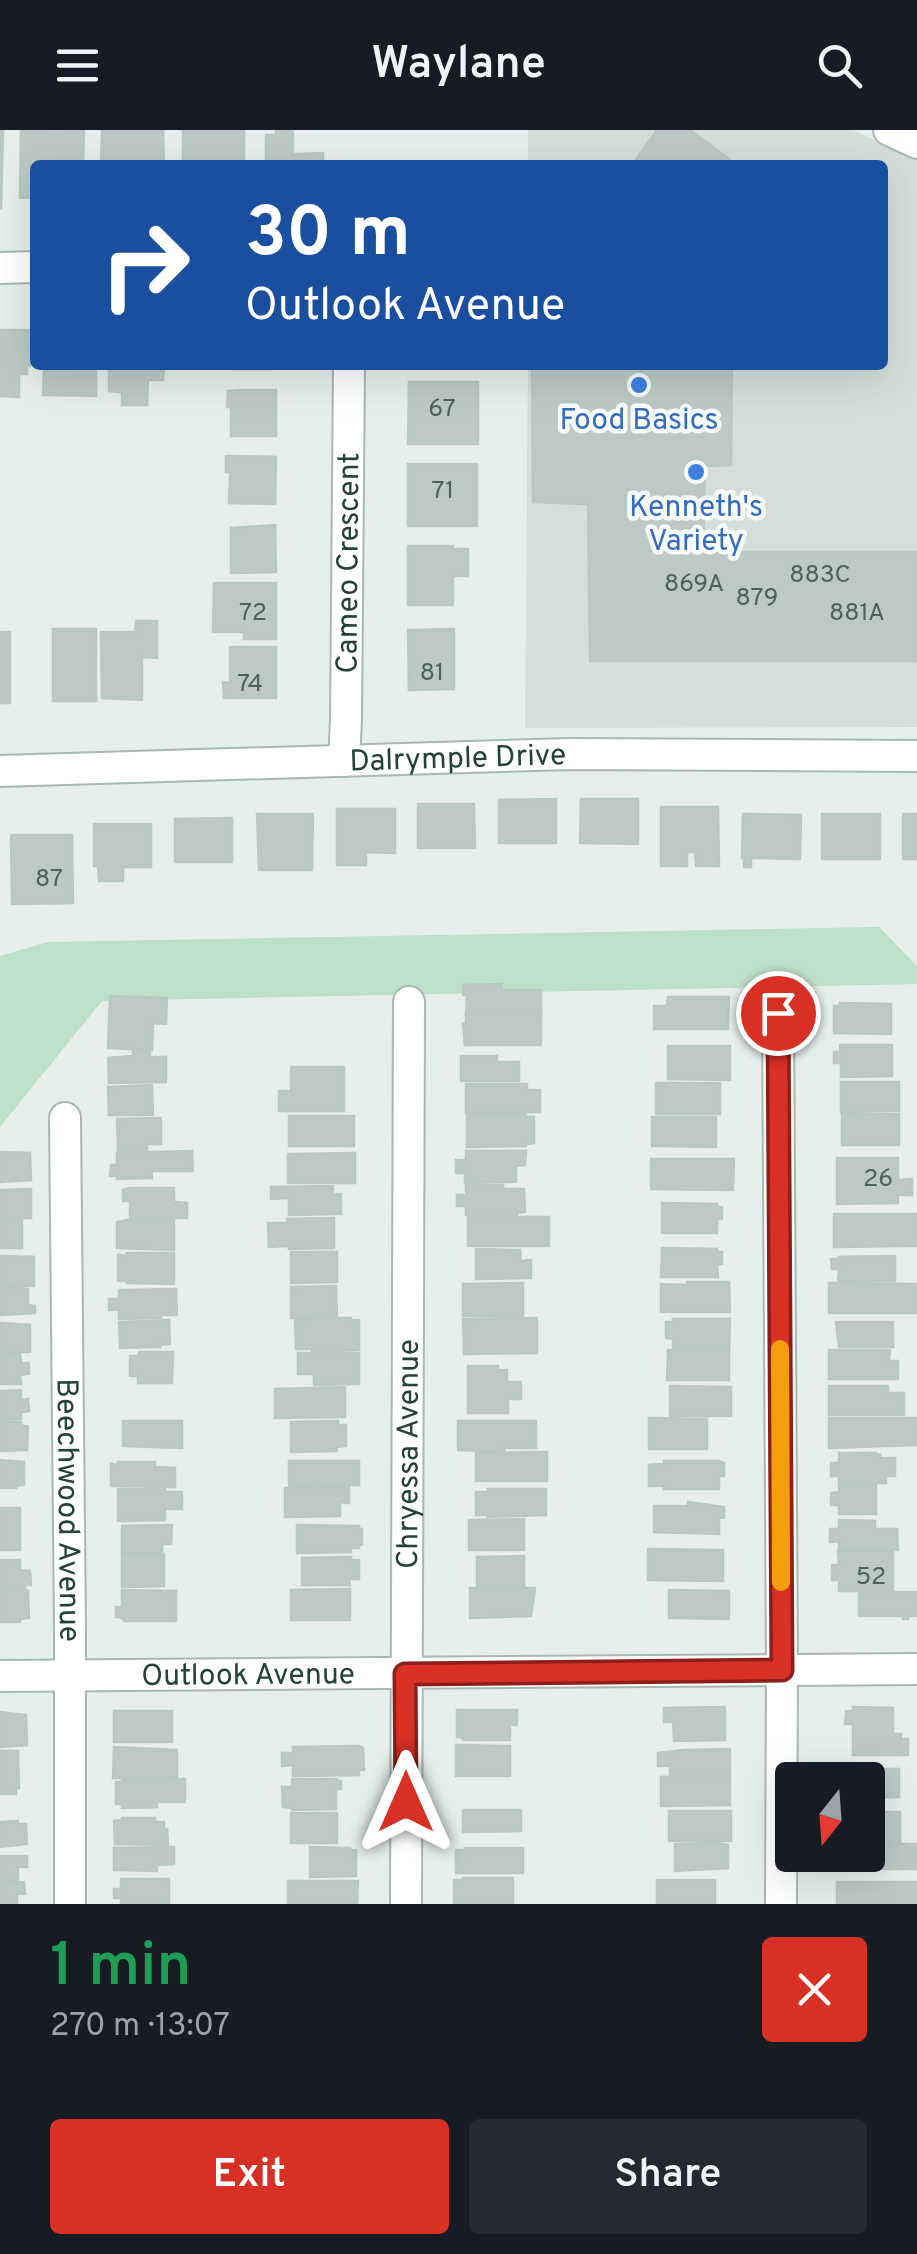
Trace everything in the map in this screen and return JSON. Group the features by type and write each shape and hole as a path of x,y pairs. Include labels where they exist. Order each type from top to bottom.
{"street":[{"path":"889,130 917,143"},
{"path":"0,268 30,267"},
{"name":"Cameo Crescent","path":"344,762 349,370"},
{"name":"Dalrymple Drive","path":"0,770 570,754 917,756"},
{"name":"Chryessa Avenue","path":"406,1904 409,1002"},
{"path":"778,1013 781,1904"},
{"name":"Beechwood Avenue","path":"65,1118 70,1904"},
{"name":"Outlook Avenue","path":"0,1676 917,1669"}],"shaded area":[{"path":"528,130 853,130 917,160 917,727 525,728 528,370 888,370 888,160 528,160"}],"green space":[{"path":"879,927 917,966 917,984 102,1001 0,1127 0,956 48,942"}],"building":[{"path":"3,130 1,208 0,208"},
{"path":"21,130 84,130 83,160 30,160 30,198 20,198"},
{"path":"102,130 163,130 164,160 101,160"},
{"path":"183,130 244,130 244,160 183,160"},
{"path":"276,130 293,130 293,154 323,153 323,160 266,160 266,135 276,135"},
{"path":"657,130 690,130 730,160 636,160"},
{"path":"0,330 30,330 30,366 27,374 19,374 19,397 0,396"},
{"path":"44,370 96,370 96,396 43,395"},
{"path":"109,370 164,370 163,380 148,380 147,405 122,405 122,392 109,391"},
{"path":"532,370 732,370 731,465 705,466 703,552 917,552 917,661 590,661 588,504 533,502"},
{"path":"409,382 478,382 478,444 408,444"},
{"path":"276,390 276,436 231,436 228,391"},
{"path":"226,456 276,457 275,504 229,503"},
{"path":"408,464 477,464 477,526 408,526"},
{"path":"275,525 276,572 231,573 231,528"},
{"path":"408,546 468,549 468,576 453,576 453,605 408,605"},
{"path":"214,583 276,583 276,639 244,639 244,632 213,632"},
{"path":"136,621 157,621 157,658 142,657 142,700 102,698 101,632 135,632"},
{"path":"53,629 96,629 96,701 53,701"},
{"path":"454,629 454,689 409,690 408,630"},
{"path":"0,632 10,632 10,703 0,703"},
{"path":"230,647 276,647 276,698 224,698 223,682 230,683"},
{"path":"556,799 556,843 499,843 499,800"},
{"path":"581,799 638,799 638,844 580,843"},
{"path":"418,804 474,804 475,848 418,848"},
{"path":"661,807 718,807 719,866 696,866 695,852 687,852 687,866 661,866"},
{"path":"337,809 395,809 395,853 366,852 366,865 337,865"},
{"path":"257,814 313,814 312,870 259,870"},
{"path":"743,814 801,815 800,859 751,858 751,867 744,867"},
{"path":"822,814 880,814 880,859 822,859"},
{"path":"903,814 917,814 917,859 903,859"},
{"path":"232,818 232,862 175,862 175,819"},
{"path":"94,824 151,824 151,867 123,867 123,881 99,881 98,866 94,866"},
{"path":"11,835 72,835 73,903 12,904"},
{"path":"502,984 502,990 541,990 541,1015 466,1015 463,985"},
{"path":"110,996 167,998 166,1024 153,1023 152,1050 108,1048"},
{"path":"668,997 729,997 728,1029 654,1029 654,1006 667,1006"},
{"path":"891,1004 891,1034 834,1033 834,1006"},
{"path":"466,1015 541,1015 541,1045 465,1045"},
{"path":"840,1045 892,1045 892,1076 841,1077 841,1063 834,1063 834,1052 840,1052"},
{"path":"668,1046 730,1046 730,1080 668,1079"},
{"path":"133,1051 150,1051 150,1057 166,1057 166,1082 109,1083 108,1058 133,1056"},
{"path":"461,1056 497,1056 497,1062 519,1062 519,1081 461,1081"},
{"path":"291,1067 344,1067 344,1111 279,1111 279,1091 291,1091"},
{"path":"841,1082 899,1082 899,1111 841,1112"},
{"path":"656,1083 720,1083 720,1114 656,1114"},
{"path":"466,1084 527,1084 527,1090 540,1090 540,1112 466,1113"},
{"path":"152,1085 153,1115 109,1115 108,1087"},
{"path":"467,1114 534,1117 534,1143 467,1147"},
{"path":"842,1114 899,1114 899,1145 842,1145"},
{"path":"289,1116 354,1116 354,1146 289,1146"},
{"path":"652,1117 716,1117 716,1147 652,1146"},
{"path":"161,1118 161,1144 147,1144 147,1150 118,1151 117,1119"},
{"path":"192,1151 193,1171 151,1171 152,1178 110,1176 111,1165 117,1165 117,1153"},
{"path":"466,1151 526,1151 525,1165 516,1166 516,1182 465,1183 465,1173 456,1173 456,1160 466,1160"},
{"path":"0,1152 30,1153 31,1180 0,1182"},
{"path":"355,1153 355,1183 288,1183 288,1154"},
{"path":"837,1158 898,1158 898,1180 912,1179 912,1195 898,1195 898,1203 837,1204"},
{"path":"651,1159 734,1159 733,1190 651,1189"},
{"path":"466,1185 524,1189 525,1212 466,1215 466,1206 457,1206 457,1195 466,1195"},
{"path":"333,1186 333,1194 341,1194 341,1214 289,1215 289,1198 271,1199 271,1187"},
{"path":"174,1188 174,1202 187,1203 187,1218 130,1218 130,1201 123,1201 123,1190"},
{"path":"31,1189 31,1218 0,1218 0,1190"},
{"path":"662,1203 717,1204 722,1207 722,1219 717,1219 717,1233 662,1233"},
{"path":"834,1214 917,1214 916,1246 834,1247"},
{"path":"468,1217 549,1217 549,1246 468,1246"},
{"path":"334,1218 334,1248 269,1247 268,1223"},
{"path":"0,1220 22,1220 22,1248 0,1248"},
{"path":"174,1220 174,1250 117,1248 117,1222"},
{"path":"662,1248 717,1249 722,1252 722,1264 717,1264 718,1277 661,1277"},
{"path":"476,1249 520,1250 521,1261 531,1260 531,1278 476,1279"},
{"path":"291,1252 337,1252 337,1282 291,1283"},
{"path":"174,1253 174,1284 118,1281 118,1255"},
{"path":"0,1256 34,1257 34,1286 0,1286"},
{"path":"895,1256 895,1281 838,1281 839,1269 832,1269 831,1259 839,1257"},
{"path":"729,1282 730,1312 661,1312 661,1284"},
{"path":"523,1283 523,1316 463,1316 463,1284"},
{"path":"829,1283 917,1284 917,1313 829,1313"},
{"path":"336,1286 337,1317 291,1318 291,1287"},
{"path":"0,1287 28,1289 28,1305 35,1306 35,1313 0,1315"},
{"path":"176,1289 177,1315 119,1319 119,1310 109,1310 109,1299 119,1299 119,1290"},
{"path":"537,1318 537,1353 464,1354 463,1319"},
{"path":"673,1319 730,1319 729,1350 673,1349 673,1339 666,1338 666,1322 674,1322"},
{"path":"169,1320 170,1344 120,1348 119,1322"},
{"path":"295,1320 359,1320 359,1350 296,1349"},
{"path":"836,1322 893,1322 893,1347 839,1347"},
{"path":"0,1323 30,1325 30,1352 0,1352"},
{"path":"668,1350 729,1350 729,1380 667,1380"},
{"path":"829,1350 890,1350 889,1361 898,1361 898,1379 829,1379"},
{"path":"139,1352 173,1352 172,1383 138,1383 138,1376 130,1376 130,1356 139,1356"},
{"path":"298,1353 359,1353 359,1384 314,1385 314,1374 298,1374"},
{"path":"0,1354 20,1354 21,1363 29,1363 29,1374 20,1375 21,1384 0,1384"},
{"path":"468,1366 498,1366 498,1370 507,1370 507,1382 521,1382 521,1399 508,1399 508,1413 468,1413"},
{"path":"670,1386 731,1387 731,1416 670,1416"},
{"path":"829,1386 888,1386 888,1393 904,1393 904,1415 829,1415"},
{"path":"345,1387 345,1417 275,1418 275,1389"},
{"path":"21,1390 21,1400 28,1399 29,1411 21,1412 21,1419 0,1420 0,1391"},
{"path":"649,1418 707,1419 707,1449 649,1449"},
{"path":"829,1418 917,1418 917,1445 829,1448"},
{"path":"123,1421 182,1421 182,1448 123,1446"},
{"path":"338,1421 338,1425 346,1425 346,1446 337,1447 337,1451 291,1452 291,1422"},
{"path":"458,1421 536,1421 536,1448 504,1448 504,1452 458,1450"},
{"path":"0,1422 28,1426 27,1450 0,1451"},
{"path":"547,1452 547,1481 476,1481 476,1453"},
{"path":"839,1453 875,1453 880,1458 895,1458 895,1476 886,1476 886,1483 839,1483 839,1476 831,1476 831,1463 839,1463"},
{"path":"0,1460 24,1462 24,1485 0,1488"},
{"path":"289,1461 359,1461 359,1485 289,1486"},
{"path":"664,1461 719,1461 724,1463 724,1476 719,1476 719,1489 649,1486 649,1465"},
{"path":"155,1462 155,1467 175,1468 175,1487 111,1486 111,1464"},
{"path":"839,1484 876,1484 876,1514 839,1514 839,1505 831,1505 831,1493 839,1492"},
{"path":"349,1487 349,1503 340,1502 340,1516 285,1517 285,1488"},
{"path":"118,1489 182,1492 182,1509 165,1509 165,1520 118,1521"},
{"path":"546,1489 546,1515 476,1515 476,1492"},
{"path":"688,1502 724,1507 719,1534 654,1532 654,1506 688,1506"},
{"path":"0,1508 20,1508 20,1550 0,1550"},
{"path":"524,1519 524,1550 469,1550 469,1520"},
{"path":"839,1520 875,1521 875,1529 897,1529 898,1550 839,1550 839,1541 830,1542 830,1529 839,1529"},
{"path":"172,1525 171,1544 162,1544 162,1553 122,1553 122,1526"},
{"path":"297,1525 359,1526 362,1545 350,1548 351,1552 297,1553"},
{"path":"648,1549 723,1550 723,1581 648,1580"},
{"path":"838,1551 893,1551 893,1591 839,1591 839,1580 832,1580 832,1565 839,1565"},
{"path":"122,1554 164,1554 164,1586 122,1587"},
{"path":"524,1556 524,1586 477,1586 477,1557"},
{"path":"302,1558 359,1560 359,1579 349,1579 350,1585 302,1585"},
{"path":"0,1560 20,1560 20,1570 30,1571 31,1585 0,1589"},
{"path":"470,1588 535,1588 531,1616 470,1618"},
{"path":"350,1589 350,1620 291,1620 291,1590"},
{"path":"0,1590 28,1591 29,1618 0,1622"},
{"path":"122,1590 176,1591 176,1621 124,1621 116,1617 116,1607 122,1607"},
{"path":"669,1590 729,1591 729,1619 669,1618"},
{"path":"859,1592 917,1592 917,1616 859,1616"},
{"path":"725,1707 725,1740 674,1741 673,1722 664,1722 664,1708"},
{"path":"853,1707 893,1708 893,1734 908,1739 908,1755 853,1755 853,1724 845,1724 846,1711 853,1711"},
{"path":"457,1710 517,1710 517,1725 510,1725 510,1740 463,1740 457,1737"},
{"path":"114,1711 172,1711 172,1742 114,1742"},
{"path":"0,1712 26,1715 27,1745 0,1747"},
{"path":"456,1745 510,1746 510,1776 456,1776"},
{"path":"114,1747 177,1750 177,1777 113,1778"},
{"path":"293,1747 363,1748 364,1770 359,1770 359,1775 293,1776 293,1765 282,1766 282,1753 293,1753"},
{"path":"730,1749 730,1775 670,1775 670,1766 658,1766 658,1753"},
{"path":"0,1751 18,1751 16,1794 0,1794"},
{"path":"885,1769 899,1769 899,1797 885,1797"},
{"path":"730,1776 730,1805 661,1806 661,1777"},
{"path":"185,1779 185,1802 157,1802 157,1807 122,1808 122,1804 116,1804 116,1782"},
{"path":"292,1779 341,1781 341,1789 336,1789 336,1809 283,1807 282,1787 292,1787"},
{"path":"463,1810 521,1810 521,1831 463,1832"},
{"path":"669,1811 731,1811 731,1841 669,1841"},
{"path":"885,1812 900,1812 900,1842 885,1842"},
{"path":"291,1813 337,1813 337,1843 291,1843"},
{"path":"155,1818 155,1822 164,1822 168,1845 115,1844 114,1821"},
{"path":"0,1822 26,1824 27,1844 0,1847"},
{"path":"675,1844 728,1845 728,1868 675,1871"},
{"path":"885,1844 917,1844 917,1869 885,1869"},
{"path":"174,1847 174,1864 157,1865 157,1871 114,1870 114,1848"},
{"path":"310,1847 356,1850 356,1876 310,1877"},
{"path":"523,1848 523,1873 456,1873 456,1850"},
{"path":"0,1856 27,1856 27,1867 18,1867 18,1880 0,1880"},
{"path":"513,1878 513,1904 454,1904 454,1880"},
{"path":"121,1879 169,1879 169,1904 121,1904 121,1898 114,1898 114,1889 121,1889"},
{"path":"657,1880 715,1880 715,1904 657,1904"},
{"path":"288,1881 358,1881 357,1904 288,1904"},
{"path":"0,1882 24,1882 25,1894 17,1894 17,1904 0,1904"},
{"path":"837,1882 917,1882 917,1904 837,1904"}],"slow traffic":[{"path":"780,1349 781,1582"}],"place":[{"name":"Food Basics","path":"639,385"},
{"name":"Kenneth's Variety","path":"696,472"}],"route":[{"path":"406,1802 405,1674 782,1670 778,1013"}]}
